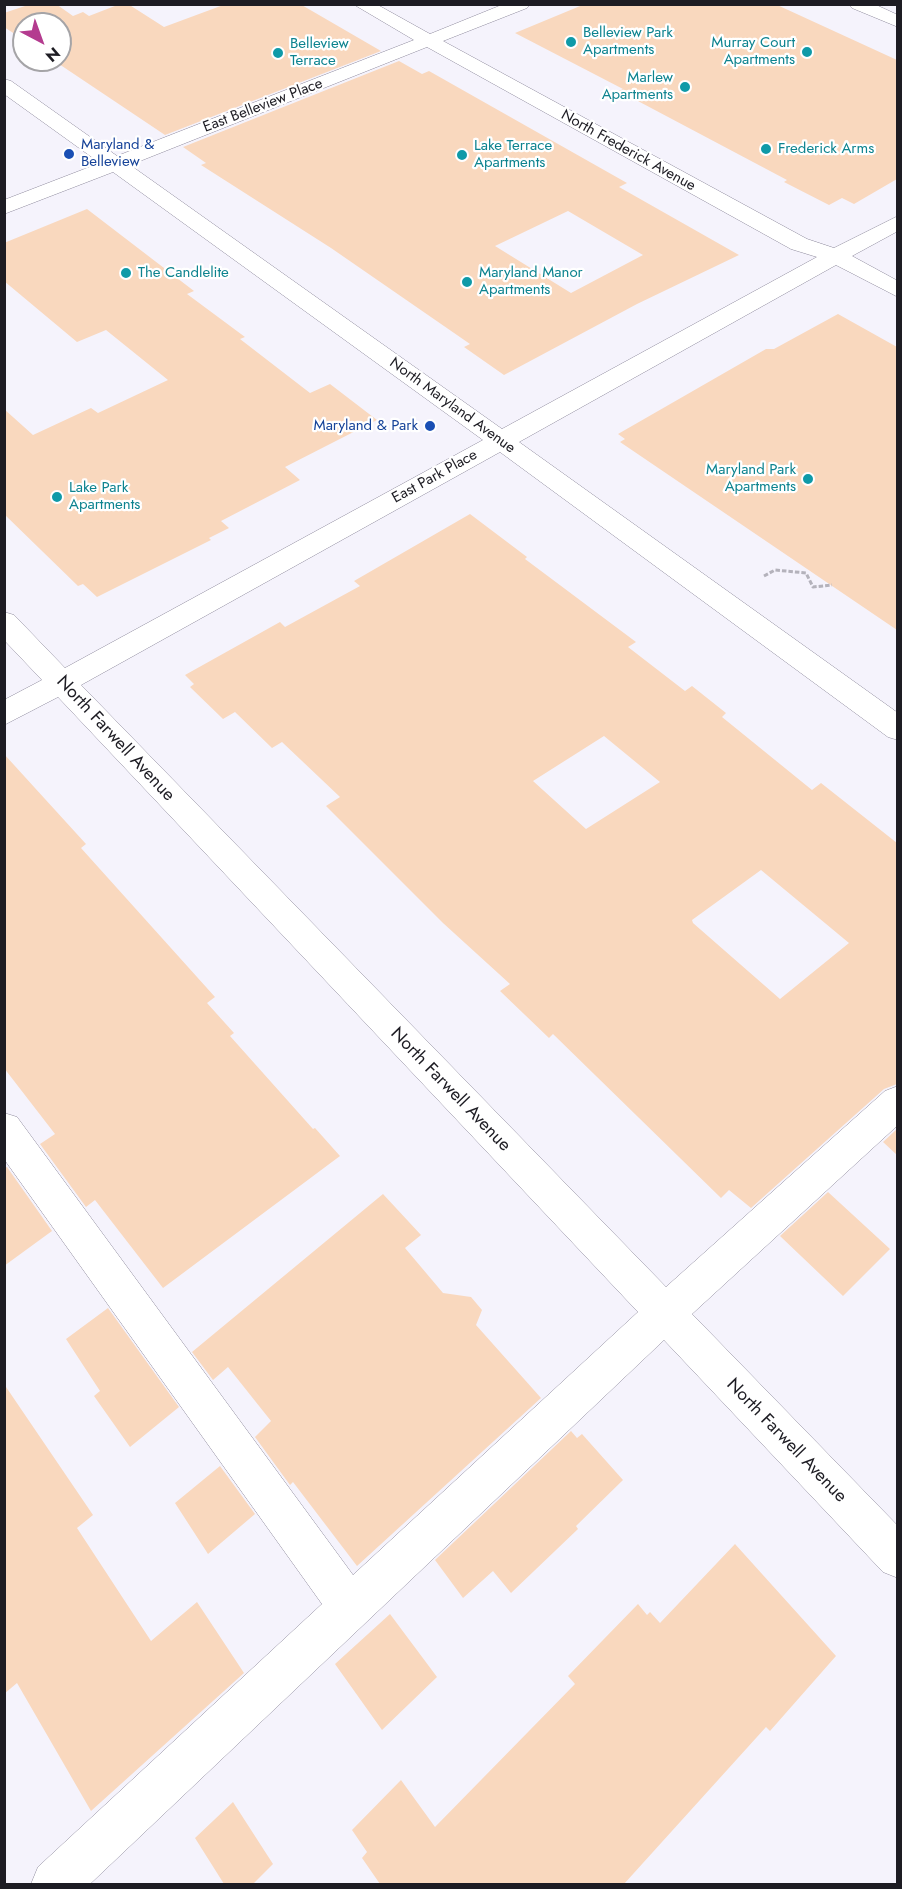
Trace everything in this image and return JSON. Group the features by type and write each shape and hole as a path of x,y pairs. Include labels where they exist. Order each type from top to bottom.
{"street":[{"name":"North Frederick Avenue","path":"362,4 799,244 835,256 897,290"},
{"name":"East Belleview Place","path":"4,208 521,4"},
{"path":"858,4 897,22"},
{"name":"North Maryland Avenue","path":"4,85 501,441 897,729"},
{"name":"East Park Place","path":"4,714 897,222"},
{"name":"North Farwell Avenue","path":"4,622 897,1557"},
{"path":"55,1884 664,1314 897,1102"},
{"path":"4,1128 350,1607"}],"path":[{"path":"764,576 774,570 806,573 813,587 832,585"}],"building":[{"path":"31,4 56,4 67,12 12,12 12,32 4,27 4,13"},
{"path":"120,4 128,4 164,27 226,4 300,4 381,51 165,135 71,72 72,15 83,12 89,16"},
{"path":"585,4 775,4 897,60 897,179 854,204 842,198 829,205 784,182 787,180 619,91 623,89 515,33"},
{"path":"399,61 422,74 429,71 627,183 619,187 739,255 637,304 504,375 464,347 470,344 331,248 201,165 206,163 183,147","holes":["568,211 643,255 571,293 495,246"]},
{"path":"87,209 194,291 187,294 245,337 240,339 310,393 330,384 377,420 285,467 300,480 221,521 229,528 209,538 211,540 97,597 83,584 78,586 4,514 4,409 33,435 91,408 98,413 168,380 106,330 77,342 4,281 4,243"},
{"path":"838,314 897,347 897,630 620,442 625,439 618,434 766,349 774,349"},
{"path":"470,514 527,557 525,559 636,642 628,647 685,691 692,686 726,713 722,717 812,790 821,783 897,843 897,1084 884,1089 751,1208 729,1190 721,1198 553,1034 549,1038 500,991 510,984 443,923 326,806 340,797 282,742 272,748 235,712 223,719 190,687 194,684 185,675 280,622 285,627 360,586 354,581","holes":["604,736 660,782 586,829 533,781","761,870 849,943 780,999 692,920"]},
{"path":"4,754 86,844 81,848 215,997 207,1003 234,1033 230,1036 340,1156 163,1288 95,1200 86,1207 40,1144 55,1134 4,1068"},
{"path":"897,1129 897,1155 883,1142"},
{"path":"7,1167 52,1231 4,1266 4,1168"},
{"path":"828,1192 890,1249 843,1296 780,1236"},
{"path":"383,1194 421,1235 405,1248 443,1293 471,1297 482,1310 476,1325 541,1398 357,1566 293,1482 290,1485 255,1437 271,1421 228,1367 213,1380 192,1352"},
{"path":"108,1308 179,1407 130,1447 94,1396 100,1391 66,1339"},
{"path":"4,1384 93,1515 77,1528 151,1641 197,1602 244,1673 91,1811 17,1683 4,1694"},
{"path":"571,1431 577,1438 582,1434 623,1480 576,1526 578,1529 511,1593 493,1571 463,1598 435,1560"},
{"path":"220,1466 255,1514 208,1554 175,1503"},
{"path":"735,1544 836,1656 770,1731 766,1727 624,1884 380,1884 362,1858 367,1852 352,1830 401,1780 435,1827 575,1684 568,1676 638,1604 647,1615 650,1612 660,1623"},
{"path":"390,1614 437,1677 382,1730 335,1664"},
{"path":"233,1802 273,1864 253,1884 224,1884 195,1838"}],"place":[{"name":"Belleview Park Apartments","path":"571,42"},
{"name":"Murray Court Apartments","path":"807,52"},
{"name":"Belleview Terrace","path":"278,53"},
{"name":"Marlew Apartments","path":"685,87"},
{"name":"Frederick Arms","path":"766,149"},
{"name":"Maryland & Belleview","path":"69,154"},
{"name":"Lake Terrace Apartments","path":"462,155"},
{"name":"The Candlelite","path":"126,273"},
{"name":"Maryland Manor Apartments","path":"467,282"},
{"name":"Maryland & Park","path":"430,426"},
{"name":"Maryland Park Apartments","path":"808,479"},
{"name":"Lake Park Apartments","path":"57,497"}]}
